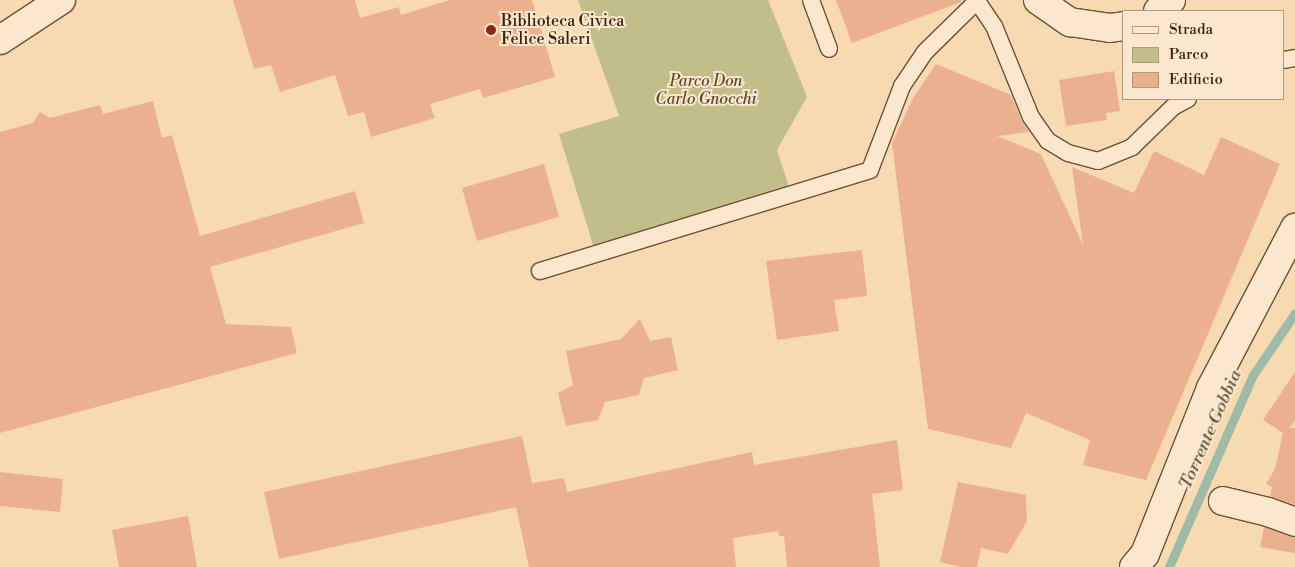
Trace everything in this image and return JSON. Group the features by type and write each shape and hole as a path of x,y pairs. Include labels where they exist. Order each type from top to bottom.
{"street":[{"path":"0,40 61,0"},
{"path":"1038,0 1070,22 1110,28 1122,26"},
{"path":"1159,10 1171,0"},
{"path":"1134,567 1145,554 1211,388 1295,228"},
{"path":"1223,500 1268,512 1295,522"}],"lane":[{"path":"811,0 830,49"},
{"path":"540,271 870,170 902,86 925,52 978,1 994,26 1031,117 1048,141 1068,152 1098,161 1132,147 1173,107 1186,100"}],"green space":[{"name":"Parco Don Carlo Gnocchi","path":"578,0 768,0 807,97 777,150 789,187 594,248 559,134 619,116"}],"building":[{"path":"233,0 355,0 360,18 399,7 401,15 450,0 532,0 555,77 483,98 480,89 430,104 435,118 371,137 364,112 348,116 335,75 280,92 271,65 254,69"},
{"path":"836,0 961,0 961,2 852,43"},
{"path":"936,64 1011,95 1029,132 997,136 1041,154 1083,245 1072,167 1134,193 1154,151 1204,175 1221,137 1280,164 1146,480 1083,465 1090,440 1026,413 1011,448 928,429 892,143 913,98"},
{"path":"1114,71 1120,111 1106,113 1107,120 1066,126 1059,80"},
{"path":"153,101 162,138 172,135 200,236 355,191 364,223 210,267 226,324 291,327 297,353 0,433 0,132 33,123 40,112 50,118 100,105 103,114"},
{"path":"544,164 559,217 477,241 462,188"},
{"path":"862,250 867,296 834,300 839,331 777,340 766,261"},
{"path":"640,319 650,341 671,337 678,370 644,378 639,395 605,402 598,420 566,426 558,393 573,385 566,351 621,339"},
{"path":"1295,372 1295,420 1290,428 1295,428 1295,505 1270,496 1272,487 1266,484 1275,469 1283,433 1263,420"},
{"path":"522,436 532,483 564,478 567,492 752,452 754,465 897,440 903,490 872,494 880,567 787,567 784,536 779,536 778,531 733,538 736,567 529,567 516,507 279,559 264,492"},
{"path":"0,472 63,479 60,512 0,506"},
{"path":"958,482 1026,495 1027,521 1008,554 981,548 977,567 961,567 940,562"},
{"path":"188,516 197,567 119,567 112,530"},
{"path":"1264,527 1295,537 1295,553 1260,547"}],"waterway":[{"name":"Torrente Gobbia","path":"1169,567 1253,375 1295,313"}],"place":[{"name":"Biblioteca Civica Felice Saleri","path":"491,30"}]}
